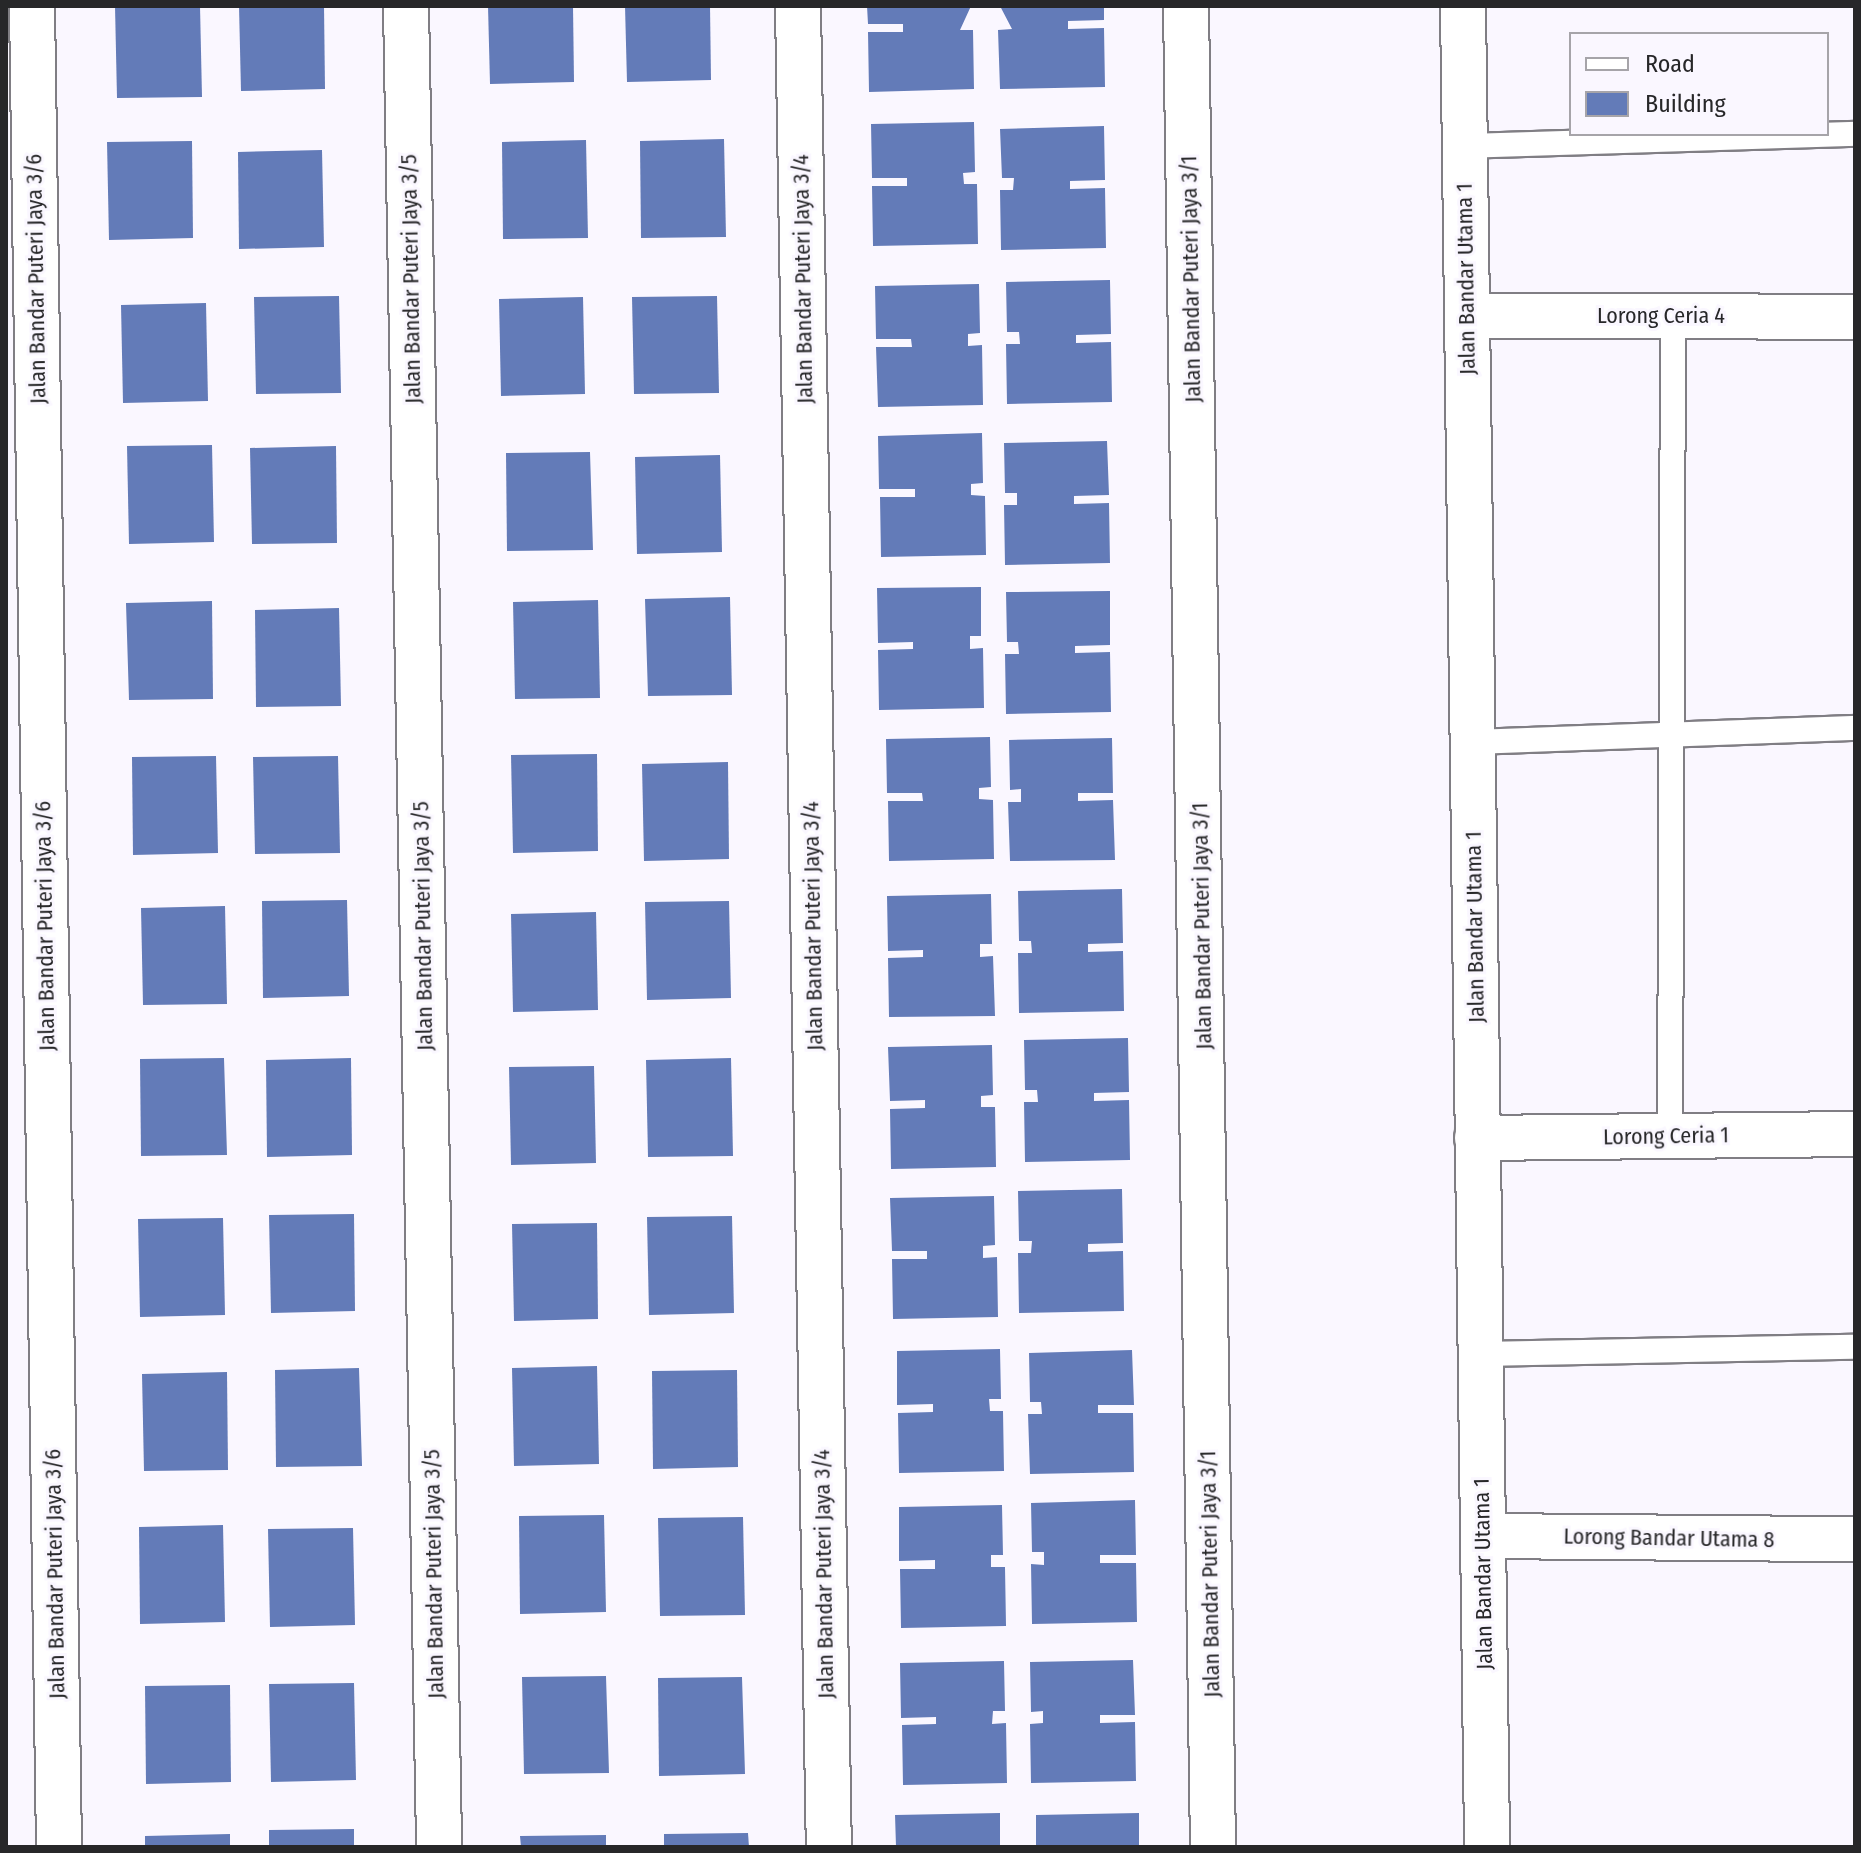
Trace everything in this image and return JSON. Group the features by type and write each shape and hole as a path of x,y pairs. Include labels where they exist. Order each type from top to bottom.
{"street":[{"name":"Jalan Bandar Puteri Jaya 3/6","path":"32,6 59,1847"},
{"name":"Jalan Bandar Puteri Jaya 3/5","path":"406,6 439,1847"},
{"name":"Jalan Bandar Puteri Jaya 3/4","path":"798,6 829,1847"},
{"name":"Jalan Bandar Puteri Jaya 3/1","path":"1186,6 1213,1847"},
{"name":"Jalan Bandar Utama 1","path":"1463,6 1487,1847"},
{"name":"Lorong Ceria 4","path":"1467,316 1855,317"},
{"name":"Lorong Ceria 1","path":"1477,1138 1855,1134"},
{"name":"Lorong Bandar Utama 8","path":"1483,1536 1855,1539"}],"lane":[{"path":"1829,135 1855,134"},
{"path":"1465,146 1790,136"},
{"path":"1670,1136 1673,316"},
{"path":"1472,742 1855,728"},
{"path":"1480,1354 1855,1347"}],"building":[{"path":"115,6 200,6 202,97 117,98"},
{"path":"239,6 324,6 325,89 241,91"},
{"path":"488,6 573,6 574,82 490,84"},
{"path":"625,6 710,6 711,80 627,82"},
{"path":"867,6 971,6 960,30 973,30 974,89 869,92 868,32 903,32 903,24 868,24"},
{"path":"1000,6 1104,6 1104,20 1068,21 1068,29 1104,28 1105,87 1000,89 998,30 1012,29"},
{"path":"974,122 975,172 963,173 964,184 977,184 978,244 873,246 872,186 907,186 907,178 872,178 871,124"},
{"path":"1104,126 1105,180 1070,181 1070,189 1105,188 1106,248 1001,250 1000,190 1013,190 1014,178 1002,178 1000,129"},
{"path":"724,139 726,237 641,238 640,141"},
{"path":"586,140 588,238 503,239 502,142"},
{"path":"192,141 193,238 109,240 107,142"},
{"path":"322,150 324,247 239,249 238,152"},
{"path":"1110,280 1111,334 1076,335 1076,343 1111,342 1112,402 1007,404 1006,344 1020,344 1019,332 1007,332 1006,282"},
{"path":"979,284 980,333 968,334 968,346 982,345 983,405 878,407 876,347 912,347 911,339 876,339 875,286"},
{"path":"339,296 341,393 256,394 254,297"},
{"path":"717,296 719,393 634,394 632,297"},
{"path":"583,297 585,394 501,396 499,299"},
{"path":"206,303 208,401 123,403 121,305"},
{"path":"982,433 983,483 971,484 971,495 985,496 986,555 881,557 880,497 915,497 915,489 879,489 878,436"},
{"path":"1107,441 1109,495 1074,496 1074,504 1109,503 1110,563 1005,565 1004,505 1017,505 1017,493 1005,493 1004,443"},
{"path":"212,445 214,542 129,544 127,446"},
{"path":"336,446 337,543 252,544 250,448"},
{"path":"590,452 593,550 507,551 506,453"},
{"path":"720,455 722,552 637,554 635,457"},
{"path":"981,587 981,636 970,636 970,649 983,648 984,708 879,710 878,650 913,649 913,642 878,643 877,588"},
{"path":"1110,591 1110,645 1075,646 1075,653 1110,652 1111,712 1006,714 1005,654 1019,654 1018,642 1007,642 1006,592"},
{"path":"730,597 732,695 648,696 645,599"},
{"path":"598,600 600,698 515,699 513,602"},
{"path":"212,601 213,699 129,700 126,603"},
{"path":"339,608 341,706 256,707 255,610"},
{"path":"990,737 991,787 979,788 979,799 993,800 994,859 889,861 888,801 923,801 922,793 887,793 886,739"},
{"path":"1112,738 1113,793 1078,793 1078,801 1113,800 1115,860 1010,861 1008,802 1021,802 1021,789 1010,790 1009,740"},
{"path":"597,754 598,851 513,853 511,755"},
{"path":"216,756 218,853 133,855 132,757"},
{"path":"338,756 340,853 255,854 253,757"},
{"path":"728,762 729,859 644,861 642,764"},
{"path":"1122,889 1123,943 1088,944 1088,952 1123,951 1124,1011 1019,1013 1018,953 1032,953 1031,941 1019,941 1018,891"},
{"path":"991,894 992,944 980,944 980,957 993,956 995,1016 889,1017 888,958 923,957 923,950 888,951 887,896"},
{"path":"347,900 349,996 263,998 262,901"},
{"path":"729,901 731,998 647,1000 645,902"},
{"path":"225,906 227,1004 143,1005 141,908"},
{"path":"596,912 598,1010 513,1012 511,914"},
{"path":"1128,1038 1129,1092 1094,1093 1094,1101 1129,1100 1130,1160 1025,1162 1024,1102 1038,1102 1037,1090 1025,1090 1024,1040"},
{"path":"992,1045 993,1095 981,1096 981,1107 995,1107 996,1167 891,1169 890,1109 925,1108 925,1100 890,1101 888,1047"},
{"path":"224,1058 227,1155 141,1156 140,1059"},
{"path":"351,1058 352,1155 267,1157 266,1060"},
{"path":"731,1058 733,1156 648,1157 646,1060"},
{"path":"594,1066 596,1163 511,1165 509,1067"},
{"path":"1122,1189 1123,1243 1088,1244 1088,1252 1123,1251 1124,1311 1019,1313 1018,1253 1031,1253 1032,1241 1019,1241 1018,1191"},
{"path":"994,1196 995,1245 983,1246 983,1258 997,1257 998,1317 893,1319 892,1259 927,1259 927,1251 892,1251 890,1198"},
{"path":"354,1214 355,1311 271,1313 269,1215"},
{"path":"732,1216 734,1313 649,1315 647,1217"},
{"path":"223,1218 225,1315 140,1317 138,1219"},
{"path":"597,1223 598,1319 514,1321 512,1224"},
{"path":"1000,1349 1001,1399 989,1399 990,1411 1003,1411 1004,1471 899,1473 898,1413 933,1412 933,1404 897,1405 897,1351"},
{"path":"1132,1350 1134,1405 1098,1405 1098,1413 1133,1413 1134,1472 1030,1474 1028,1414 1042,1414 1041,1402 1030,1402 1029,1353"},
{"path":"597,1366 599,1464 514,1466 512,1368"},
{"path":"359,1368 362,1466 276,1467 275,1370"},
{"path":"737,1370 738,1467 653,1469 652,1371"},
{"path":"227,1372 228,1470 144,1471 142,1374"},
{"path":"1135,1500 1136,1555 1100,1555 1100,1563 1136,1563 1137,1622 1032,1624 1031,1564 1044,1565 1044,1552 1032,1552 1031,1503"},
{"path":"1002,1505 1003,1555 991,1555 991,1567 1005,1567 1006,1626 901,1628 900,1569 935,1569 935,1560 899,1561 899,1507"},
{"path":"604,1515 606,1612 520,1614 519,1516"},
{"path":"743,1517 745,1615 660,1616 658,1518"},
{"path":"223,1525 225,1622 140,1624 139,1527"},
{"path":"353,1528 355,1625 270,1627 268,1529"},
{"path":"1133,1660 1135,1715 1100,1715 1100,1723 1135,1722 1136,1781 1031,1783 1030,1724 1043,1723 1043,1711 1031,1712 1030,1662"},
{"path":"1004,1661 1005,1711 993,1711 992,1724 1006,1723 1007,1783 903,1785 902,1725 936,1724 936,1717 901,1718 900,1663"},
{"path":"606,1676 609,1773 524,1774 522,1677"},
{"path":"742,1677 745,1774 659,1776 658,1678"},
{"path":"354,1683 356,1780 271,1782 269,1684"},
{"path":"230,1685 231,1782 146,1784 145,1686"},
{"path":"1000,1813 1000,1847 896,1847 895,1815"},
{"path":"1139,1813 1139,1847 1036,1847 1036,1815"},
{"path":"354,1829 354,1847 269,1847 269,1830"},
{"path":"748,1833 749,1847 664,1847 664,1834"},
{"path":"230,1834 230,1847 145,1847 145,1836"},
{"path":"606,1835 606,1847 521,1847 520,1836"}]}
